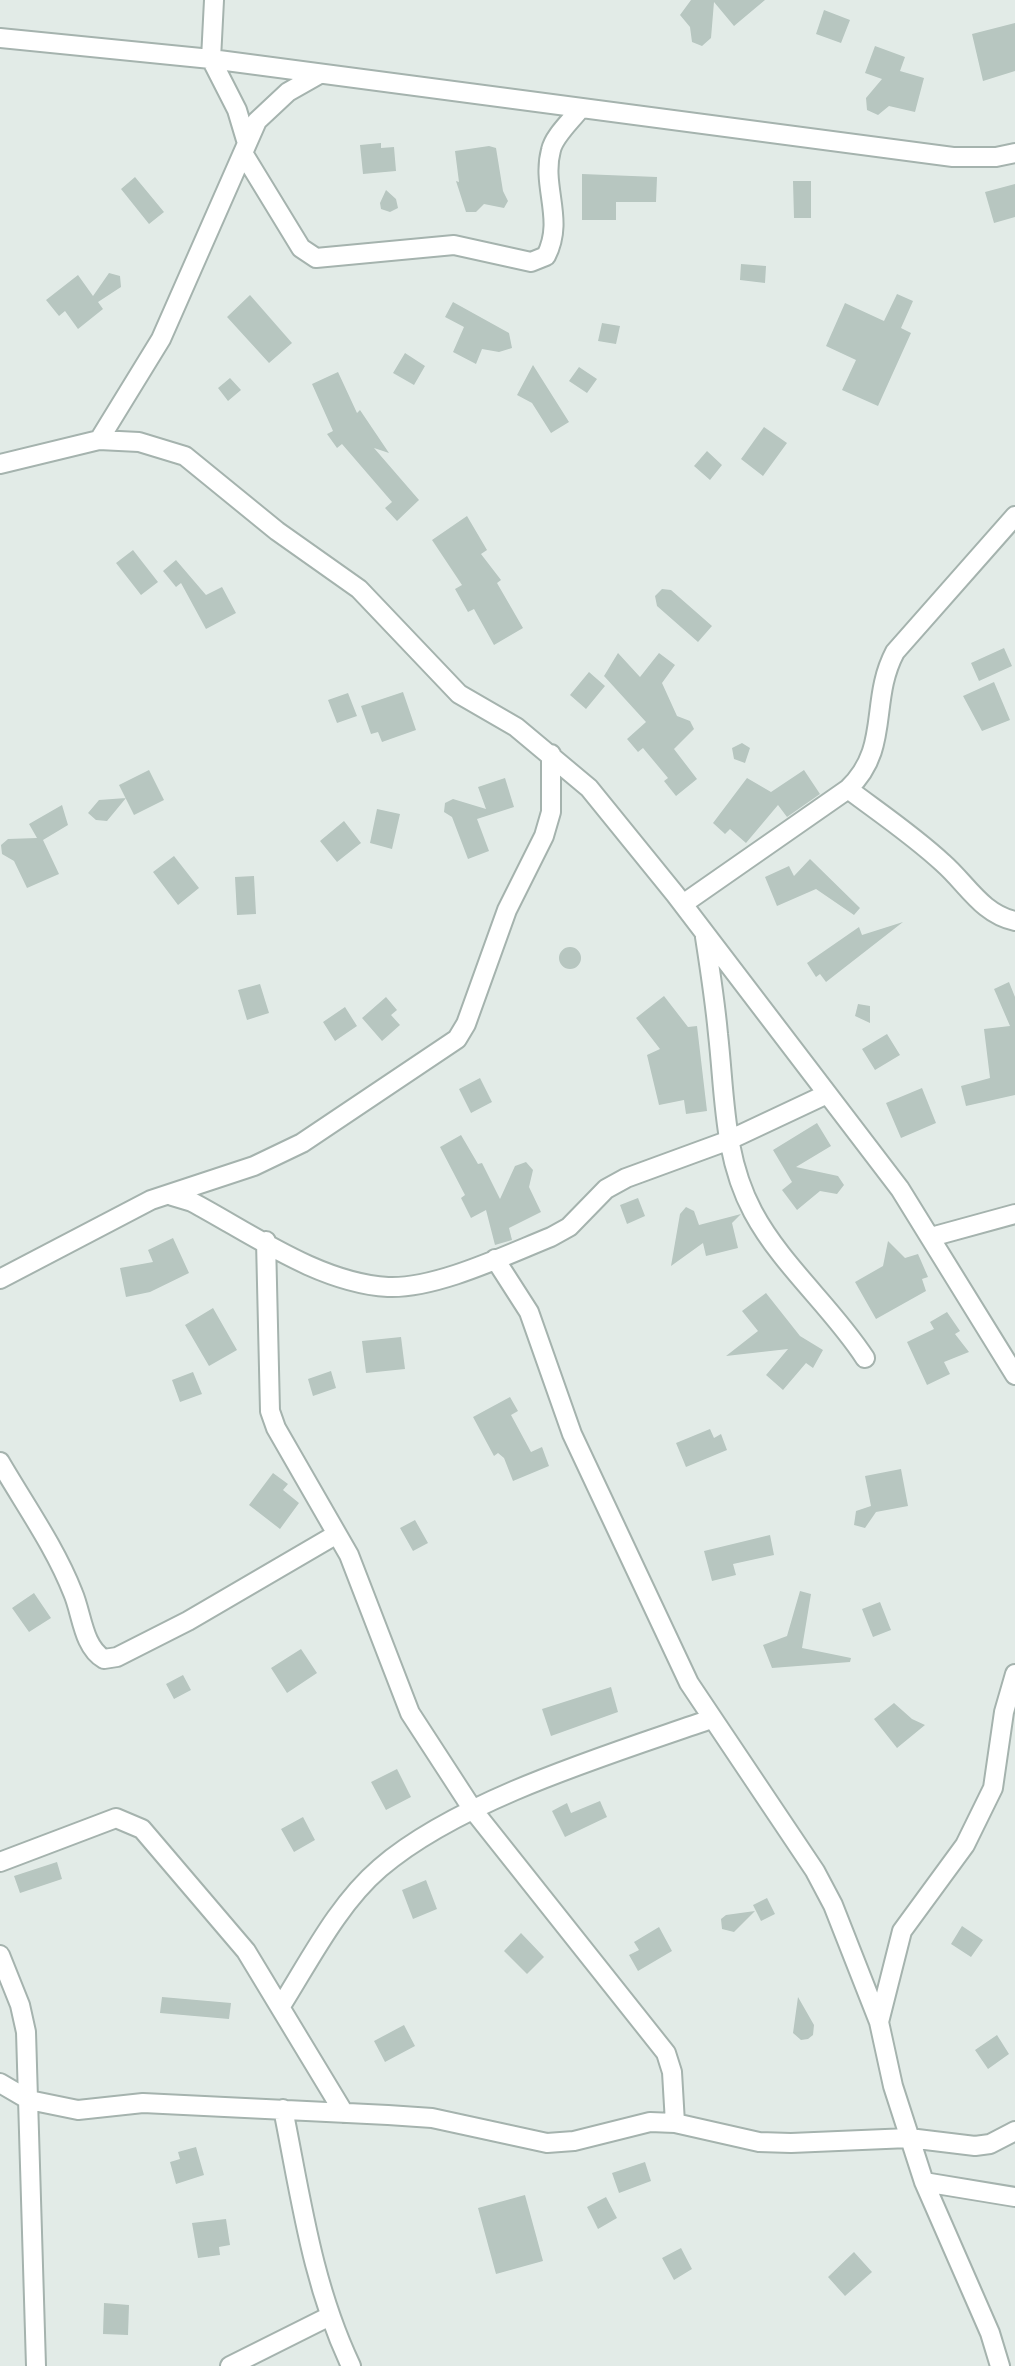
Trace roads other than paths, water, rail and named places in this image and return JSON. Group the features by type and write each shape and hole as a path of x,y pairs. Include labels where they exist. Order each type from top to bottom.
{"street":[{"path":"214,0 211,59 237,110 244,147 301,248 316,258 454,245 531,262 546,256 555,238 549,165 551,147 580,109"},
{"path":"0,38 211,59 953,157 1015,153"},
{"path":"99,440 161,339 209,237 244,147 269,107 318,75"},
{"path":"0,464 99,440 139,442 185,456 277,531 359,589 459,694 516,727 589,788 683,904 900,1189 1015,1375"},
{"path":"683,904 848,789 865,773 873,756 884,672 895,652 1015,516"},
{"path":"0,1279 151,1200 172,1196 254,1166 302,1143 457,1039 466,1024 507,910 544,836 551,812 551,754"},
{"path":"848,789 945,864 988,909 999,917 1015,921"},
{"path":"705,933 727,1141 753,1212 865,1358"},
{"path":"172,1196 192,1202 312,1266 362,1284 391,1287 430,1281 495,1259 569,1227 606,1189 626,1178 727,1141 827,1094"},
{"path":"931,1237 1015,1214"},
{"path":"266,1241 270,1411 276,1428 337,1534 363,1587 389,1666 410,1713 473,1810 666,2053 672,2072 675,2123"},
{"path":"495,1259 529,1312 572,1434 689,1683 815,1871 833,1905 879,2022 893,2086 924,2182 990,2333 1000,2366"},
{"path":"0,1462 67,1579 90,1645 104,1659 117,1657 188,1621 337,1534"},
{"path":"879,2022 902,1931 965,1845 993,1788 1004,1712 1015,1674"},
{"path":"281,2006 327,1934 377,1870 473,1810 612,1754 711,1719"},
{"path":"0,1862 116,1818 128,1820 142,1829 246,1951 344,2113"},
{"path":"0,1955 20,2005 26,2032 36,2366"},
{"path":"0,2083 29,2100 78,2110 143,2103 432,2118 547,2143 574,2141 626,2125 675,2123 759,2142 909,2138 975,2146 990,2144 1015,2131"},
{"path":"283,2109 328,2317 351,2366"},
{"path":"924,2182 1015,2197"},
{"path":"230,2366 328,2317"}]}
